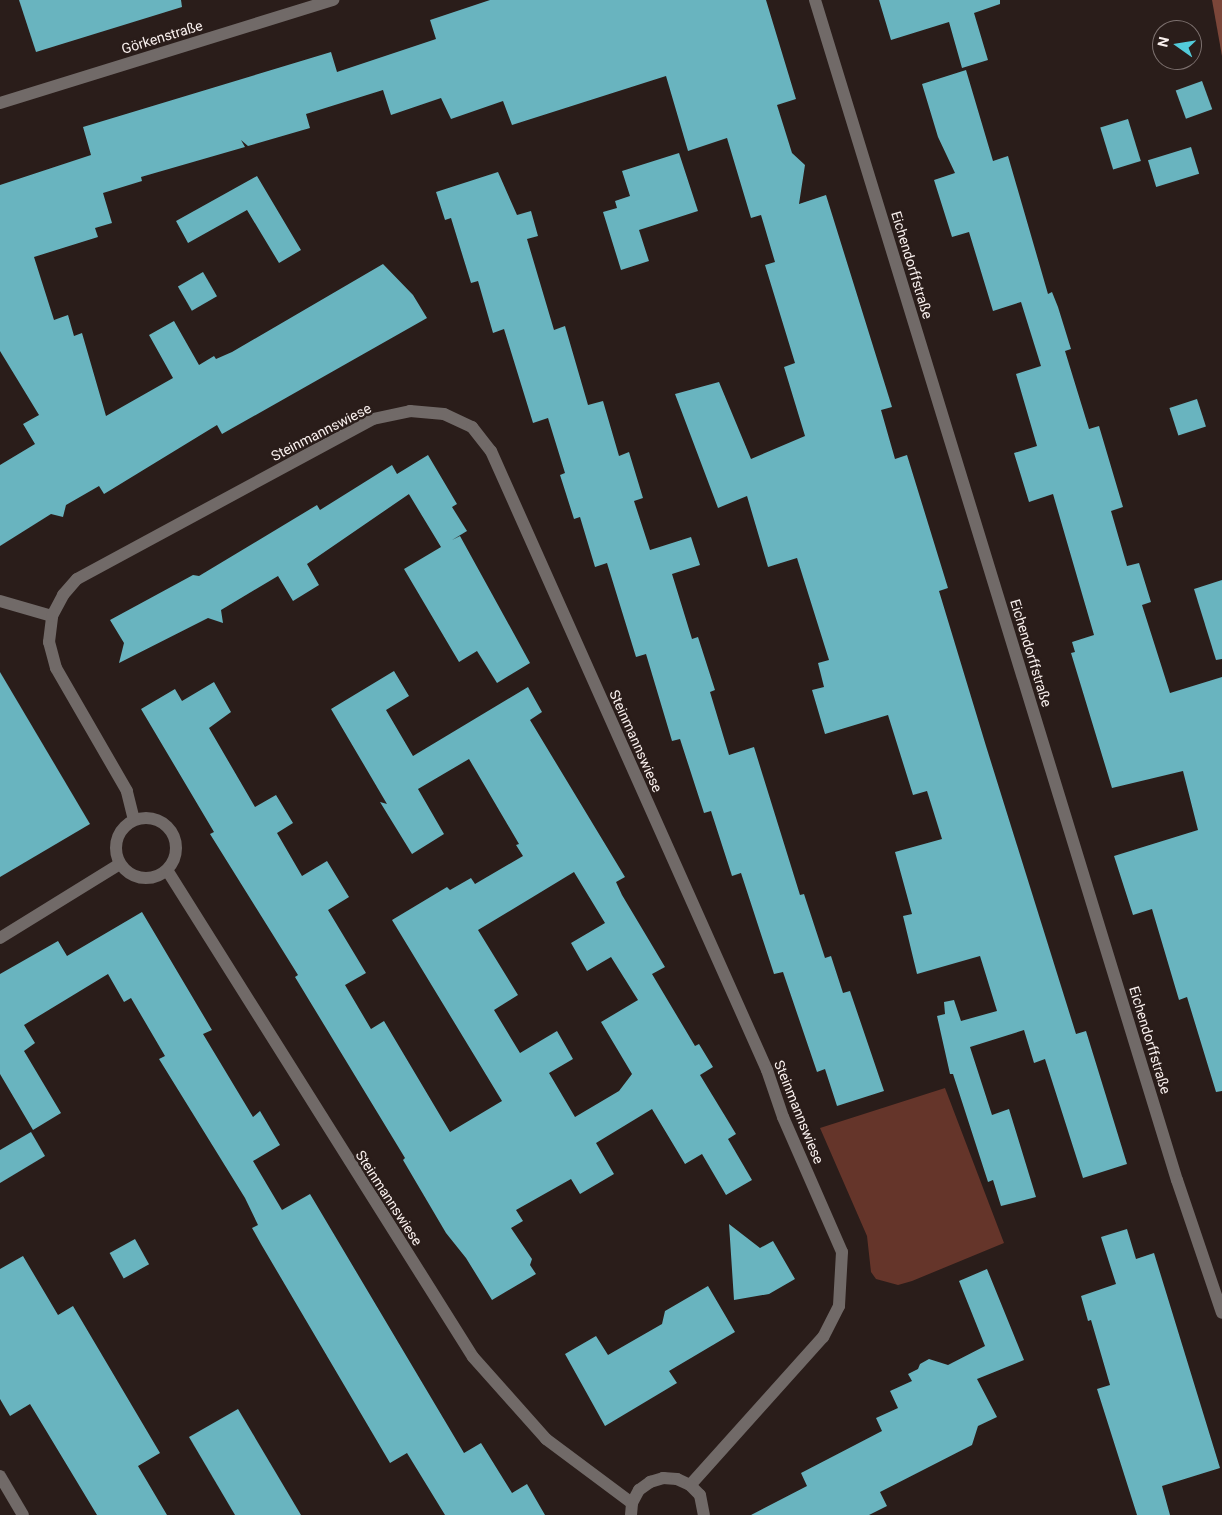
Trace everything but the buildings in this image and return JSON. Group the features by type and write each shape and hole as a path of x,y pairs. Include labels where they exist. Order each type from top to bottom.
{"street":[{"name":"Görkenstraße","path":"0,104 333,0"},
{"name":"Eichendorffstraße","path":"815,0 1177,1180 1222,1313"},
{"name":"Steinmannswiese","path":"134,820 127,791 56,668 50,642 52,616 63,595 78,579 372,419 410,411 444,414 472,427 491,451 767,1070 783,1117 842,1252 839,1306 823,1336 690,1485 670,1478 650,1482 639,1490 631,1509 546,1439 473,1357 167,870"},
{"path":"0,601 52,616"},
{"path":"147,818 169,828 176,850 167,870 152,878 137,877 120,864 116,852 117,839 124,828 134,820 147,818"},
{"path":"0,938 120,864"},
{"path":"0,1476 23,1515"},
{"path":"690,1485 700,1495 704,1515"}],"shaded area":[{"path":"1212,0 1222,0 1222,56"},
{"path":"945,1088 1004,1243 898,1285 876,1279 871,1272 867,1236 820,1128"}]}
